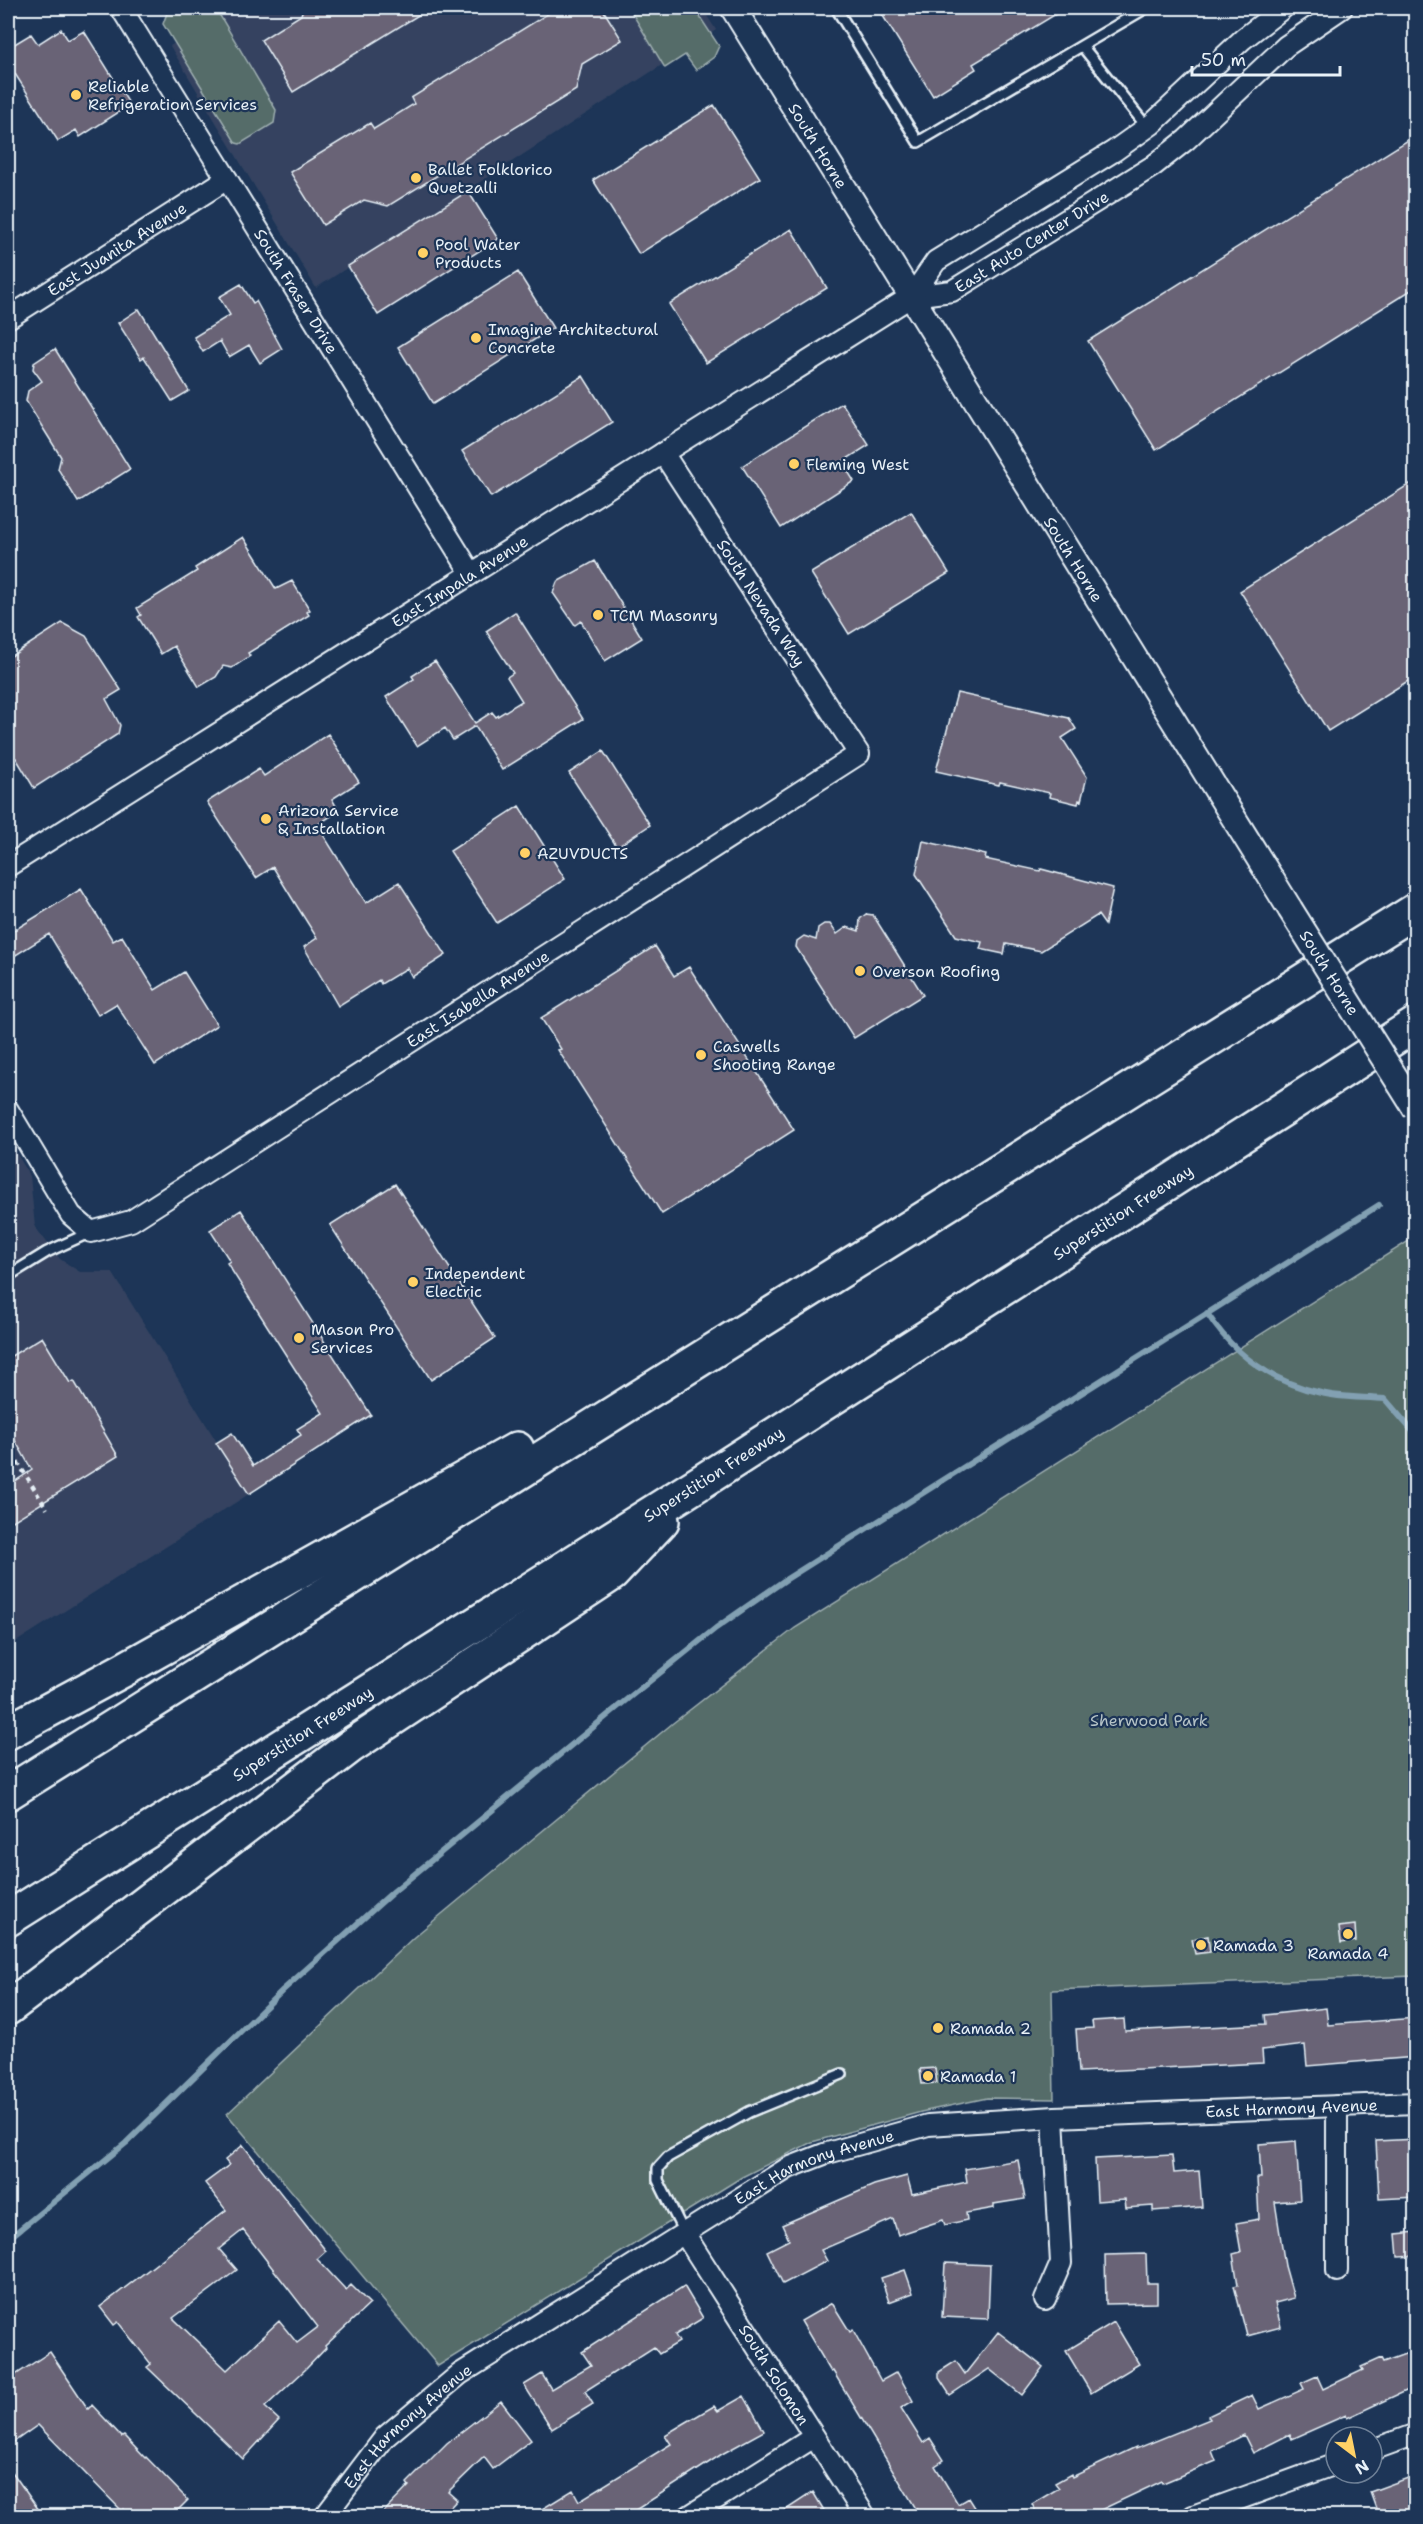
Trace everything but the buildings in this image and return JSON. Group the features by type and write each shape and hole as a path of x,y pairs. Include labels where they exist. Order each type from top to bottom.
{"highway":[{"path":"8,1793 1416,910"},
{"name":"Superstition Freeway","path":"8,1919 701,1482 1416,1024"},
{"path":"8,1732 123,1670 892,1238"},
{"path":"8,2008 351,1746 612,1574 701,1482"}],"street":[{"name":"South Fraser Drive","path":"121,8 471,573"},
{"name":"South Horne","path":"733,8 1416,1110"},
{"name":"East Auto Center Drive","path":"912,296 936,261 1114,151 1147,127 1243,39 1283,8"},
{"name":"East Auto Center Drive","path":"912,296 952,291 1153,166 1186,140 1286,46 1342,8"},
{"name":"East Juanita Avenue","path":"8,318 227,179"},
{"name":"East Impala Avenue","path":"8,866 912,296"},
{"name":"South Nevada Way","path":"663,453 859,754"},
{"name":"East Isabella Avenue","path":"91,1232 131,1221 859,754"},
{"path":"8,1110 71,1215 91,1232"},
{"name":"East Harmony Avenue","path":"325,2517 385,2436 455,2378 788,2168 824,2154 928,2125 1416,2103"},
{"path":"1336,2106 1337,2271"},
{"path":"1045,2300 1061,2263 1053,2118"},
{"name":"South Solomon","path":"684,2233 864,2517"},
{"path":"1384,2446 1416,2434"},
{"path":"689,2517 814,2437"},
{"path":"1193,2517 1324,2468"}],"lane":[{"path":"836,8 918,142 1146,8"},
{"path":"1083,46 1147,127"},
{"path":"8,1276 47,1252 91,1232"},
{"path":"684,2233 658,2180 658,2168 668,2157 749,2112 842,2074"}],"path":[{"path":"8,1446 47,1509"}],"shaded area":[{"path":"231,8 702,8 716,30 316,288 170,46"},
{"path":"8,1139 30,1176 35,1227 60,1259 80,1272 112,1272 249,1494 8,1647"}],"green space":[{"path":"175,8 228,8 219,14 276,110 274,123 240,144 236,143 163,24 167,13"},
{"path":"629,8 694,8 719,46 714,57 696,70 685,55 665,68"},
{"name":"Sherwood Park","path":"1415,1237 1415,1976 1052,1990 1054,2099 987,2098 921,2112 812,2142 742,2177 438,2366 227,2114 414,1937 673,1723 795,1628"}],"waterway":[{"path":"8,2239 126,2143 283,1990 394,1891 716,1628 785,1580 1379,1205"},
{"path":"1207,1313 1229,1342 1255,1365 1270,1374 1286,1382 1321,1393 1385,1399 1416,1435"}],"place":[{"name":"Reliable Refrigeration Services","path":"76,95"},
{"name":"Ballet Folklorico Quetzalli","path":"416,178"},
{"name":"Pool Water Products","path":"423,253"},
{"name":"Imagine Architectural Concrete","path":"476,338"},
{"name":"Fleming West","path":"794,464"},
{"name":"TCM Masonry","path":"598,615"},
{"name":"Arizona Service & Installation","path":"266,819"},
{"name":"AZUVDUCTS","path":"525,853"},
{"name":"Overson Roofing","path":"860,971"},
{"name":"Caswells Shooting Range","path":"701,1055"},
{"name":"Independent Electric","path":"413,1282"},
{"name":"Mason Pro Services","path":"299,1338"},
{"name":"Ramada 4","path":"1348,1934"},
{"name":"Ramada 3","path":"1201,1945"},
{"name":"Ramada 2","path":"938,2028"},
{"name":"Ramada 1","path":"928,2076"}]}
